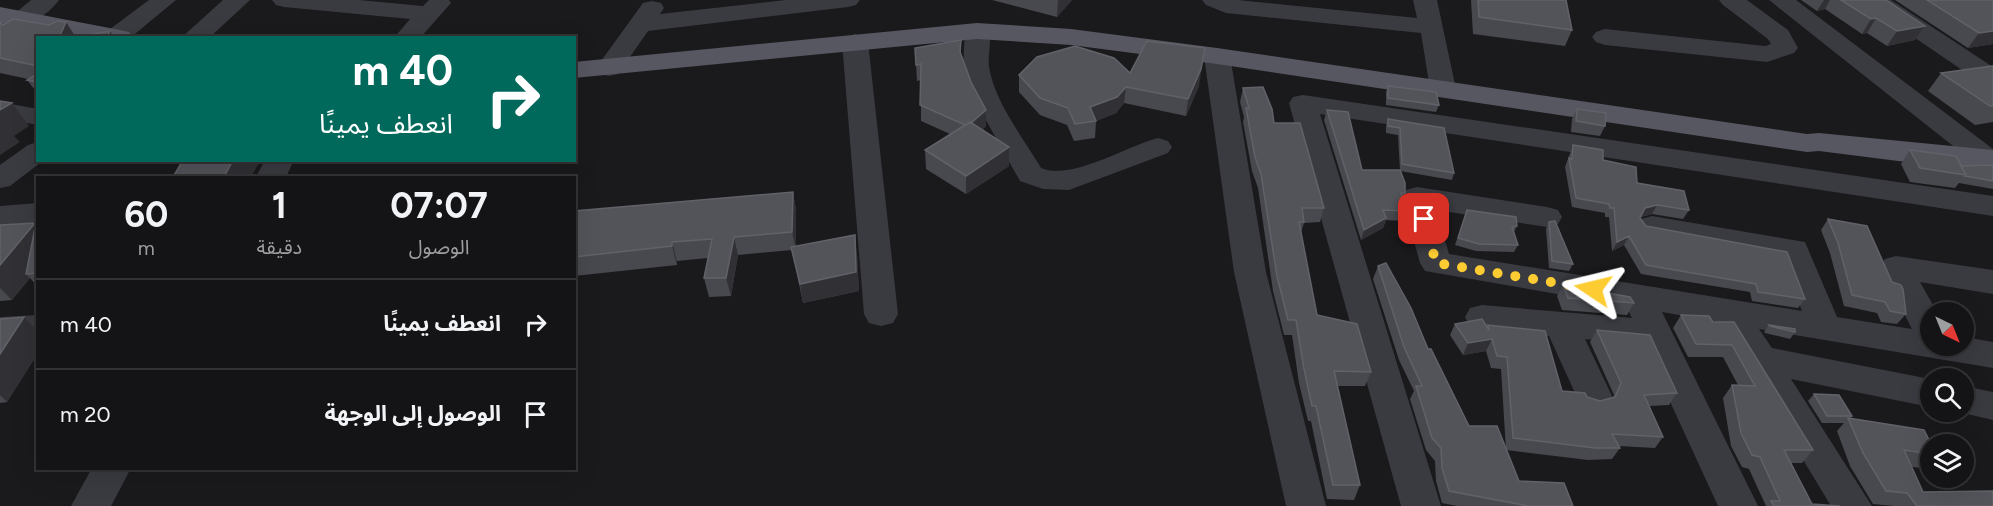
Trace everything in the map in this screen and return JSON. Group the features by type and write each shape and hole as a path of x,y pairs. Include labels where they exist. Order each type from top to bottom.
{"main road":[{"path":"10,17 110,36"},
{"path":"576,70 977,31 1071,37 1218,56 1785,140 1990,159"}],"street":[{"path":"10,17 47,0"},
{"path":"116,36 164,0"},
{"path":"195,36 238,0"},
{"path":"284,0 435,7"},
{"path":"609,68 658,0"},
{"path":"641,24 848,0"},
{"path":"1214,0 1226,6 1432,27"},
{"path":"1425,0 1443,89"},
{"path":"1605,37 1767,54 1785,48 1779,35 1731,0"},
{"path":"1781,0 1990,159"},
{"path":"1875,0 1993,79"},
{"path":"408,36 435,7"},
{"path":"977,31 975,67 986,97 1030,174 1043,180 1069,181 1158,147"},
{"path":"855,42 882,314"},
{"path":"1218,56 1250,272 1306,506"},
{"path":"1421,506 1303,103 1993,206"},
{"path":"0,111 36,117"},
{"path":"0,179 36,153"},
{"path":"272,176 279,162"},
{"path":"1547,217 1417,197 1436,263 1825,328 1920,338"},
{"path":"0,216 36,213"},
{"path":"1652,226 1794,250 1825,328"},
{"path":"1920,311 1896,267 1993,282"},
{"path":"1638,296 1738,506"},
{"path":"1731,312 1852,506"},
{"path":"1482,317 1655,333"},
{"path":"1561,324 1594,396"},
{"path":"0,330 36,327"},
{"path":"1974,351 1993,356"},
{"path":"1760,359 1920,391"},
{"path":"1974,402 1993,406"},
{"path":"91,506 111,470"}],"building":[{"path":"1478,0 1566,0 1572,30 1479,17"},
{"path":"1841,0 1886,0 1925,26 1897,31 1876,18 1871,19"},
{"path":"1927,0 1993,0 1993,31 1979,33"},
{"path":"13,19 49,25 57,21 66,22 60,36 36,36 36,66 0,58 0,22 3,25"},
{"path":"110,31 108,36 82,36"},
{"path":"961,40 960,52 971,82 986,110 971,123 965,125 920,105 921,64 916,65 915,48"},
{"path":"1147,41 1205,48 1201,69 1188,99 1126,87 1117,97 1090,107 1096,121 1075,124 1068,108 1040,98 1019,75 1037,57 1075,46 1114,58 1130,73"},
{"path":"1993,66 1993,106 1941,73"},
{"path":"36,74 36,82 27,80"},
{"path":"1388,86 1436,92 1439,105 1388,98"},
{"path":"1263,87 1272,109 1274,123 1300,123 1324,208 1302,208 1304,222 1299,222 1317,315 1357,324 1371,372 1334,371 1360,485 1333,485 1316,406 1312,406 1296,320 1288,320 1277,276 1261,174 1255,157 1246,108 1249,108 1243,88"},
{"path":"0,101 12,103 0,110"},
{"path":"1577,109 1606,113 1605,126 1576,121"},
{"path":"1327,110 1348,112 1362,170 1400,170 1405,183 1405,193 1401,193 1408,211 1383,210 1386,218 1364,230"},
{"path":"1388,119 1444,128 1454,173 1402,164 1400,128 1388,126"},
{"path":"970,122 1009,147 966,176 925,150"},
{"path":"1573,145 1603,150 1603,160 1636,167 1637,183 1684,191 1689,210 1657,205 1645,208 1640,218 1646,226 1787,252 1805,299 1758,292 1756,284 1646,265 1629,236 1617,242 1614,208 1610,208 1609,204 1576,198 1569,158 1572,159"},
{"path":"1910,150 1956,156 1966,175 1920,168"},
{"path":"182,162 232,162 225,176 174,176"},
{"path":"1993,165 1993,181 1965,176 1961,166"},
{"path":"793,192 792,232 734,237 726,278 704,278 712,239 672,242 672,246 576,257 576,211"},
{"path":"1467,210 1516,217 1517,226 1512,227 1518,245 1479,244 1458,238"},
{"path":"1828,219 1867,226 1892,282 1901,285 1903,289 1906,314 1890,311 1885,302 1852,295 1838,243"},
{"path":"1555,221 1573,264 1552,261 1549,222"},
{"path":"35,223 0,265 0,225"},
{"path":"35,228 36,273 26,274"},
{"path":"855,235 856,272 800,284 791,247"},
{"path":"1386,263 1411,308 1428,349 1431,349 1469,426 1497,426 1519,481 1564,483 1573,506 1528,506 1449,491 1442,468 1441,448 1432,438 1416,386 1422,386 1404,347 1378,266"},
{"path":"1563,285 1630,297 1634,303 1568,298"},
{"path":"1681,315 1709,316 1713,322 1734,322 1813,450 1784,450 1812,504 1840,506 1774,506 1771,501 1780,501 1760,457 1752,455 1741,433 1732,385 1755,386 1732,345 1696,344"},
{"path":"24,317 0,354 0,319"},
{"path":"1482,319 1489,330 1488,325 1545,331 1562,391 1585,393 1587,397 1600,401 1615,397 1621,383 1597,330 1650,335 1677,393 1644,395 1663,437 1612,434 1620,448 1595,448 1513,438 1507,357 1497,356 1492,339 1468,343 1455,324"},
{"path":"1770,326 1795,329 1795,332"},
{"path":"1814,394 1839,395 1852,416 1827,416"},
{"path":"1848,418 1924,430 1926,434 1920,434 1920,452 1904,450 1923,492 1993,491 1993,506 1917,506 1907,493 1886,491 1863,453"}],"route":[{"path":"1424,219 1436,263 1593,289"}]}
